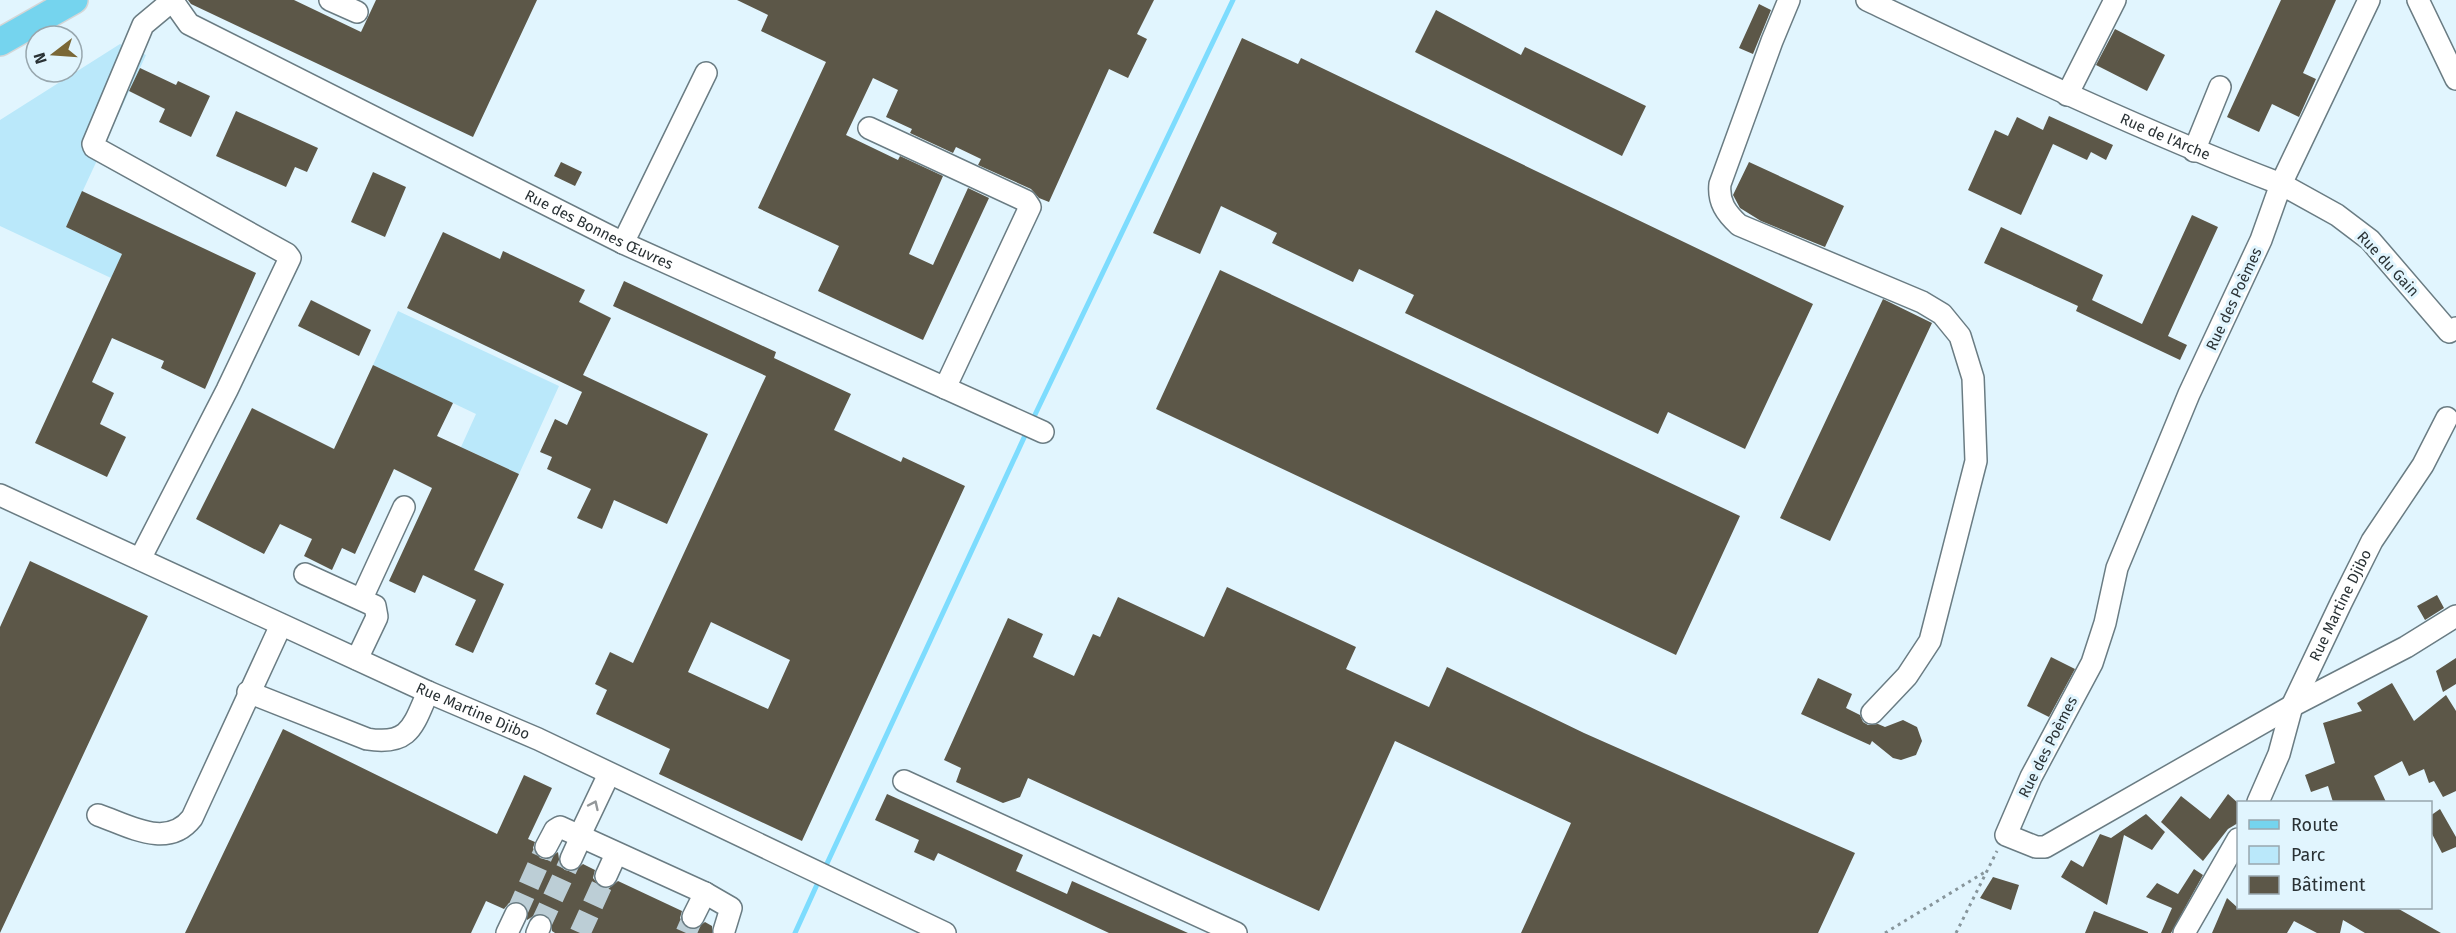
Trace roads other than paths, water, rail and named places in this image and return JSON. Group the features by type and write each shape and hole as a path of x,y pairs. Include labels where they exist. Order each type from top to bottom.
{"main road":[{"path":"0,42 63,2"}],"street":[{"path":"140,559 227,390 290,258 287,254 94,147 93,144 143,25 172,0"},
{"name":"Rue des Bonnes Œuvres","path":"172,0 189,24 623,243 1043,432"},
{"path":"330,0 357,12"},
{"path":"1789,0 1720,184 1721,203 1726,213 1739,225 1922,302 1942,314 1960,336 1974,378 1977,461 1930,641 1907,676 1872,713"},
{"name":"Rue de l'Arche","path":"1867,0 2194,151 2281,184"},
{"path":"2067,94 2115,0"},
{"path":"2281,184 2369,0"},
{"path":"2418,0 2456,79"},
{"path":"623,243 706,73"},
{"path":"2194,151 2220,87"},
{"path":"869,128 1026,201 1030,207 945,388"},
{"name":"Rue du Gain","path":"2281,184 2337,215 2370,240 2449,332 2456,328"},
{"name":"Rue des Poèmes","path":"2281,184 2261,240 2189,394 2117,568 2105,623 2092,663 2031,777 2006,835 2036,847 2045,847 2292,706"},
{"name":"Rue Martine Djibo","path":"2258,801 2278,754 2292,706 2372,541 2423,465 2447,418"},
{"name":"Rue Martine Djibo","path":"0,495 428,692 538,739 945,933"},
{"path":"362,598 404,507"},
{"path":"305,574 362,598 378,611 357,659"},
{"path":"2292,706 2406,647 2456,616"},
{"path":"98,814 157,835 172,834 184,828 192,818 248,692 281,625"},
{"path":"248,692 368,739 389,742 400,737 414,723 428,692"},
{"path":"571,859 609,774"},
{"path":"904,781 1194,924 1236,933"},
{"path":"546,847 557,827 705,893 731,908 723,931"},
{"path":"2184,933 2237,841"},
{"path":"606,876 616,854"},
{"path":"693,917 705,893"}],"waterway":[{"path":"1032,421 1233,0"},
{"path":"824,870 1028,429"},
{"path":"795,933 820,878"}],"tunnel":[{"path":"516,914 546,847"},
{"path":"540,926 571,859"},
{"path":"580,933 606,876"},
{"path":"686,933 693,917"}]}
